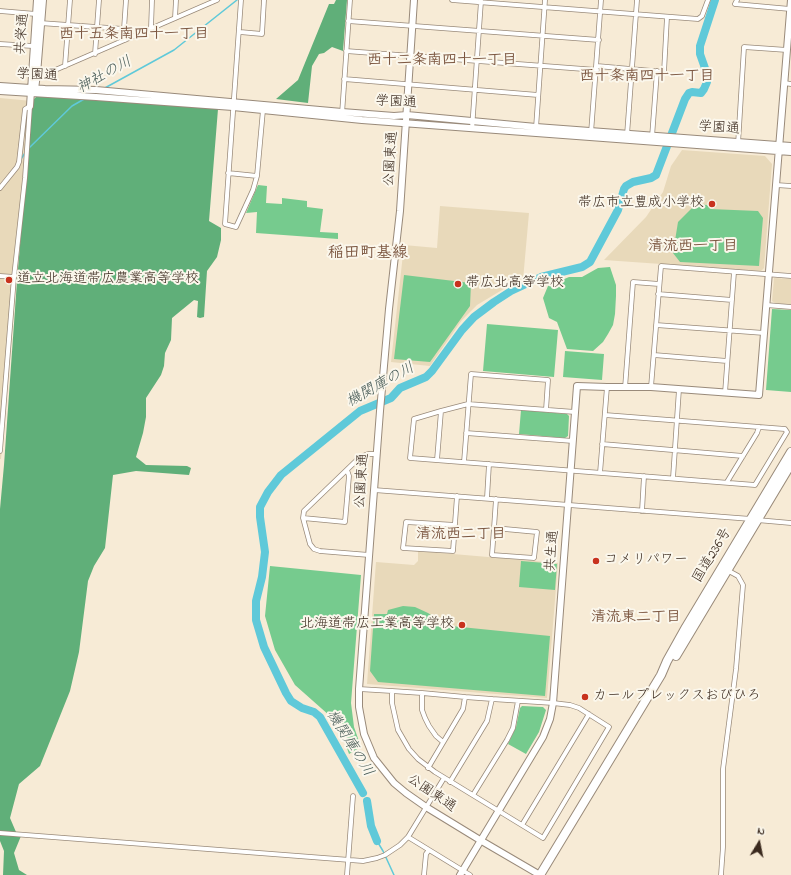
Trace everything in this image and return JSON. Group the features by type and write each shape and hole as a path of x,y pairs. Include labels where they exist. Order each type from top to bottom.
{"highway":[{"name":"国道236号","path":"754,520 791,452"},
{"name":"国道236号","path":"540,875 661,675 686,627 791,464"}],"street":[{"name":"共栄通","path":"30,106 38,23 36,14 37,0"},
{"name":"共栄通","path":"34,74 34,46 43,0"},
{"path":"65,66 70,0"},
{"path":"95,54 98,0"},
{"path":"125,40 124,29 126,0"},
{"path":"151,28 152,0"},
{"path":"175,18 176,0"},
{"path":"34,74 46,74 217,0"},
{"path":"241,0 240,32 233,105 225,224 236,227 253,190 257,176 263,110"},
{"path":"240,32 262,34 264,0"},
{"path":"342,115 350,0"},
{"name":"公園東通","path":"414,0 400,211 380,411 359,688 361,724 374,758 394,783 426,807 540,875"},
{"path":"452,0 482,1 545,8 698,19 702,16 708,0"},
{"path":"536,130 545,0"},
{"path":"591,134 602,0"},
{"path":"626,137 637,0"},
{"path":"737,0 735,4 790,9"},
{"path":"656,325 764,333 779,148 788,83 790,0"},
{"path":"472,125 482,1"},
{"path":"0,11 36,14"},
{"path":"346,51 664,72 667,17"},
{"path":"348,21 599,40"},
{"path":"38,23 124,29"},
{"path":"0,44 34,46"},
{"path":"737,146 744,47 788,52"},
{"path":"652,139 658,71"},
{"path":"344,79 538,95"},
{"name":"学園通","path":"0,86 96,97 233,105 342,115 406,123 472,125 737,146 779,148 791,146"},
{"name":"学園通","path":"0,91 32,90"},
{"name":"学園通","path":"233,105 263,110 342,115 407,115 472,125"},
{"path":"0,188 17,167 19,162 25,109 30,106"},
{"path":"0,451 30,106"},
{"name":"学園通","path":"779,148 791,152"},
{"path":"228,173 257,176"},
{"path":"776,185 791,186"},
{"path":"651,387 661,266 791,276"},
{"path":"725,393 734,272"},
{"path":"0,276 14,277"},
{"path":"625,388 633,282 659,284"},
{"path":"658,294 732,300"},
{"path":"766,305 791,307"},
{"name":"共生通","path":"461,873 543,737 550,719 577,386 607,388 651,387 759,395 764,333"},
{"path":"654,355 727,361"},
{"path":"464,462 471,374 548,380 546,410"},
{"path":"600,473 607,388"},
{"path":"673,478 679,389"},
{"path":"575,412 468,404 441,411 414,419 410,458 755,485 787,432 785,429 605,415"},
{"path":"437,460 441,411"},
{"path":"727,482 757,433 759,427"},
{"path":"466,433 573,441"},
{"path":"602,444 743,456"},
{"path":"369,555 320,551 314,549 310,544 303,518 304,511 362,456 377,454"},
{"path":"487,498 489,464"},
{"path":"303,518 345,522 349,476 347,470"},
{"path":"642,510 644,476"},
{"path":"374,490 791,522"},
{"path":"455,525 406,522 403,548 453,551 455,525 457,496"},
{"path":"494,528 537,532 534,558 492,555 496,499"},
{"path":"721,875 723,847 723,769 736,669 743,585 738,576 725,568"},
{"path":"359,688 570,705 589,714 609,727 543,838 450,782 428,768 418,759 409,749 398,730 392,703 392,691"},
{"path":"422,693 422,710 427,722 436,736 443,742"},
{"path":"428,768 463,708 465,697"},
{"path":"450,782 487,721 492,699"},
{"path":"473,795 513,728 518,701"},
{"path":"522,825 589,714"},
{"path":"0,833 363,861 376,858 393,850 408,837 444,778"},
{"path":"347,875 353,796"},
{"path":"408,837 461,873 470,875"},
{"path":"424,875 426,854 429,850"}],"shaded area":[{"name":"道立北海道帯広農業高等学校","path":"0,98 32,101 1,459 0,459"},
{"name":"帯広市立豊成小学校","path":"682,150 765,156 772,164 764,268 761,271 604,260 646,217 663,192 671,166"},
{"name":"帯広北高等学校","path":"440,206 529,213 523,280 507,287 477,305 462,320 430,366 391,362 404,245 437,248"},
{"path":"774,278 791,279 791,305 775,303 772,301"},
{"name":"北海道帯広工業高等学校","path":"418,551 558,563 547,698 367,684 376,562 414,565 418,561"}],"green space":[{"path":"336,0 347,0 343,51 332,47 324,53 319,54 312,66 308,103 276,99 298,80 329,4 334,4"},
{"path":"37,96 218,109 209,221 221,228 221,240 217,257 207,271 204,317 197,317 198,301 194,300 172,318 171,340 165,353 164,366 161,375 146,398 146,417 136,457 146,465 187,466 191,468 189,475 136,471 113,475 105,548 94,566 88,581 79,652 70,691 40,766 19,784 10,818 16,832 21,836 14,853 19,870 27,875 3,875 4,851 0,841 0,509 32,101"},
{"path":"258,185 267,186 266,203 282,204 282,198 307,201 307,207 323,209 320,232 338,233 338,239 256,233 257,212 246,213"},
{"path":"696,204 707,205 710,209 758,211 763,218 759,266 680,262 673,253 678,222"},
{"path":"610,267 616,285 613,325 603,342 593,351 567,349 557,322 549,318 543,298 548,286 569,277 582,277 598,268"},
{"path":"404,275 471,283 470,306 430,362 394,359"},
{"path":"772,309 791,310 791,392 766,390"},
{"path":"487,324 558,330 554,377 483,371"},
{"path":"565,351 604,354 602,380 563,377"},
{"path":"521,410 567,414 569,416 568,436 565,438 519,434"},
{"path":"521,561 557,564 555,590 519,587"},
{"path":"270,566 361,575 351,703 354,727 361,747 349,754 339,724 295,685 275,650 265,616"},
{"path":"403,606 415,607 428,613 437,619 441,625 550,636 545,696 378,682 370,671 374,614 387,614 388,610"},
{"path":"522,706 543,707 546,710 539,732 526,754 508,744 516,727 520,708"}],"waterway":[{"name":"神社の川","path":"103,89 174,50 237,0"},
{"name":"機関庫の川","path":"363,793 320,717 314,712 302,708 291,701 264,647 256,620 256,601 262,577 265,552 260,507 268,492 281,475 360,411 391,398 400,388 426,377 462,330 474,317 494,302 511,291 541,277 582,267 590,262 618,210 624,189 633,182 651,178 656,175 685,99 689,93 701,93 704,89 707,82 706,71 700,54 700,46 715,0"},
{"name":"神社の川","path":"29,148 72,106 86,98"},
{"name":"神社の川","path":"21,159 25,153"},
{"name":"機関庫の川","path":"367,801 371,826 377,841"},
{"name":"機関庫の川","path":"377,841 394,875"}],"place":[{"name":"帯広市立豊成小学校","path":"712,204"},
{"name":"道立北海道帯広農業高等学校","path":"9,280"},
{"name":"帯広北高等学校","path":"458,284"},
{"name":"コメリパワー","path":"596,561"},
{"name":"北海道帯広工業高等学校","path":"462,625"},
{"name":"カールプレックスおびひろ","path":"585,697"}],"district":[{"name":"西十五条南四十一丁目","path":"134,36"},
{"name":"西十二条南四十一丁目","path":"442,62"},
{"name":"西十条南四十一丁目","path":"647,78"},
{"name":"清流西一丁目","path":"693,248"},
{"name":"稲田町基線","path":"368,254"},
{"name":"清流西二丁目","path":"461,536"},
{"name":"清流東二丁目","path":"636,619"}]}
